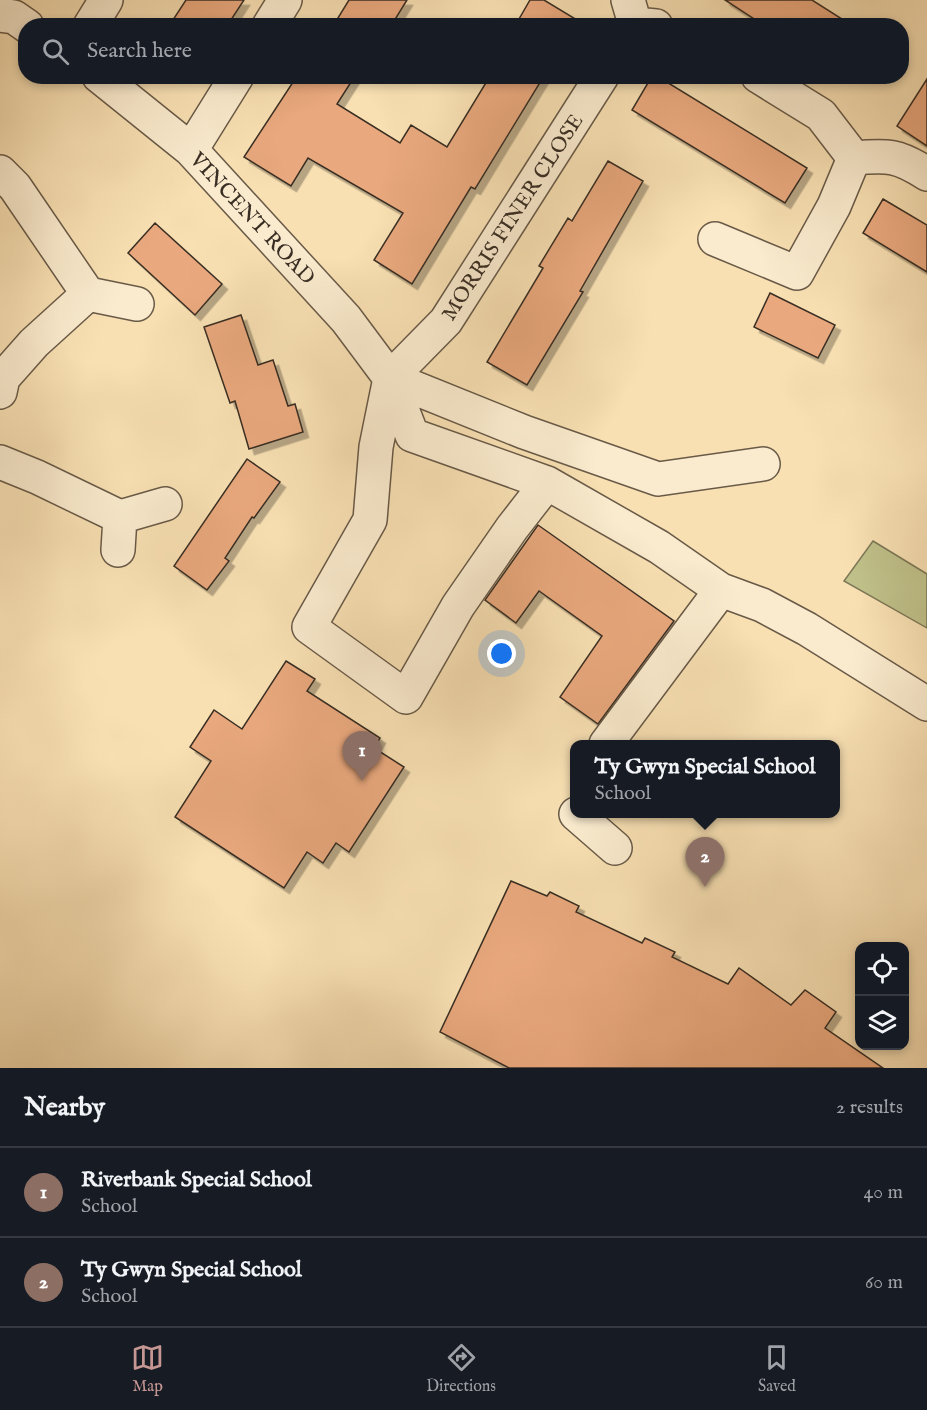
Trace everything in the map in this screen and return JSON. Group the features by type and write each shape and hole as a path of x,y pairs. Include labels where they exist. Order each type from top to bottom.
{"street":[{"path":"95,18 106,0"},
{"path":"274,18 285,0"},
{"path":"0,15 18,20"},
{"name":"VINCENT ROAD","path":"109,84 191,150 346,319 390,378 412,435 547,483 659,547 721,590 762,605 927,704"},
{"path":"191,150 232,84"},
{"name":"MORRIS FINER CLOSE","path":"390,378 446,321 597,84"},
{"path":"771,84 821,115 854,158"},
{"path":"854,158 886,156 908,162 927,174"},
{"path":"715,239 797,273 834,206 854,158"},
{"path":"0,172 15,187 88,294 137,304"},
{"path":"0,392 3,378 34,343 88,294"},
{"path":"547,483 512,528 458,606 406,697 309,627 370,520 376,447 390,378 524,432 658,479 763,464"},
{"path":"0,462 120,517 165,504"},
{"path":"118,550 120,517"},
{"path":"609,740 721,590"},
{"path":"570,792 563,802 570,808"},
{"path":"581,818 615,848"}],"green space":[{"path":"873,541 927,574 927,628 844,581"}],"building":[{"path":"186,0 244,0 232,18 174,18"},
{"path":"349,0 407,0 396,18 338,18"},
{"path":"530,0 544,0 574,18 520,18"},
{"path":"725,0 812,0 840,18 753,18"},
{"path":"927,79 927,146 897,126"},
{"path":"292,84 350,84 337,104 400,143 411,125 447,147 485,84 539,84 475,189 471,187 412,284 374,260 403,213 308,158 291,186 244,157"},
{"path":"647,84 670,84 807,168 785,203 632,110"},
{"path":"608,161 643,181 580,291 583,292 527,385 487,362 543,268 539,266 568,218 572,221"},
{"path":"883,199 927,225 927,272 863,233"},
{"path":"155,223 222,284 195,315 128,253"},
{"path":"770,293 835,325 818,358 754,327"},
{"path":"241,315 258,365 273,360 288,406 295,404 303,432 249,449 235,401 230,403 204,327"},
{"path":"247,459 280,482 254,518 252,517 225,558 229,561 207,590 174,566"},
{"path":"538,525 674,621 598,724 560,697 602,636 539,591 516,623 485,600"},
{"path":"286,661 315,679 307,691 380,738 374,748 404,767 349,852 336,843 323,863 307,852 284,888 175,817 211,761 190,747 214,710 242,729"},
{"path":"511,881 547,896 550,892 579,906 576,912 642,943 645,938 675,952 672,957 728,984 739,968 791,1005 805,990 836,1012 825,1028 883,1068 509,1068 440,1032"}],"place":[{"name":"Riverbank Special School","path":"362,781"},
{"name":"Ty Gwyn Special School","path":"705,887"}]}
